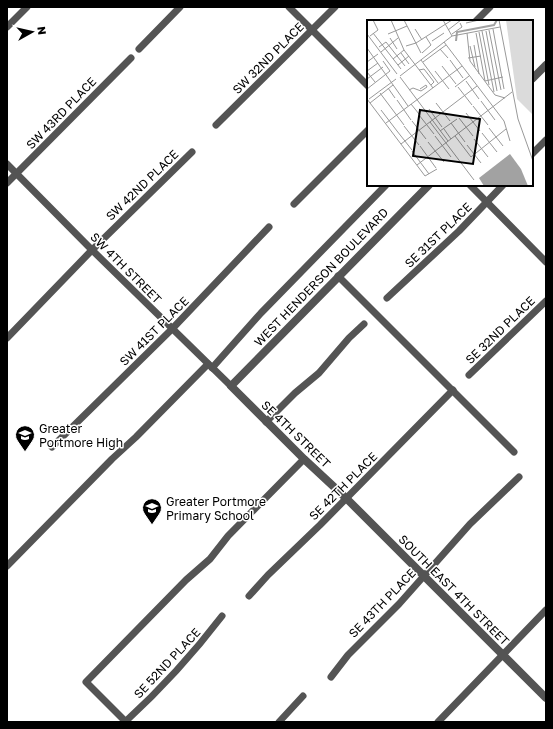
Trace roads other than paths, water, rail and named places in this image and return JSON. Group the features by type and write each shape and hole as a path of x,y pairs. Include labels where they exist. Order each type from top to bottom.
{"street":[{"path":"7,27 27,7"},
{"path":"140,49 180,7"},
{"path":"289,7 367,85"},
{"name":"SW 32ND PLACE","path":"216,125 335,7"},
{"path":"477,20 490,7"},
{"name":"SW 43RD PLACE","path":"7,183 131,58"},
{"path":"533,78 546,65"},
{"path":"294,204 367,131"},
{"path":"533,153 546,140"},
{"name":"SW 42ND PLACE","path":"7,338 92,250 192,152"},
{"name":"SW 4TH STREET","path":"7,164 92,250 231,386"},
{"path":"7,566 112,459 210,366 385,186"},
{"name":"WEST HENDERSON BOULEVARD","path":"231,386 428,186"},
{"path":"471,186 546,262"},
{"name":"SE 31ST PLACE","path":"386,298 459,231 502,186"},
{"name":"SW 41ST PLACE","path":"52,447 172,329 269,227"},
{"path":"338,276 514,452"},
{"name":"SE 32ND PLACE","path":"469,375 546,301"},
{"path":"266,422 295,393 319,373 349,338 364,324"},
{"name":"SE 4TH STREET","path":"231,386 266,422 347,499"},
{"name":"SE 42TH PLACE","path":"249,596 268,575 347,499 453,390"},
{"path":"126,722 86,682 186,580 210,559 228,536 304,459"},
{"name":"SE 43TH PLACE","path":"331,678 348,654 399,604 470,524 519,477"},
{"name":"SOUTH EAST 4TH STREET","path":"347,499 546,698"},
{"path":"438,722 546,610"},
{"name":"SE 52ND PLACE","path":"126,722 201,644 222,616"},
{"path":"279,722 303,696"}],"place":[{"name":"Greater Portmore High","path":"25,452"},
{"name":"Greater Portmore Primary School","path":"152,525"}]}
